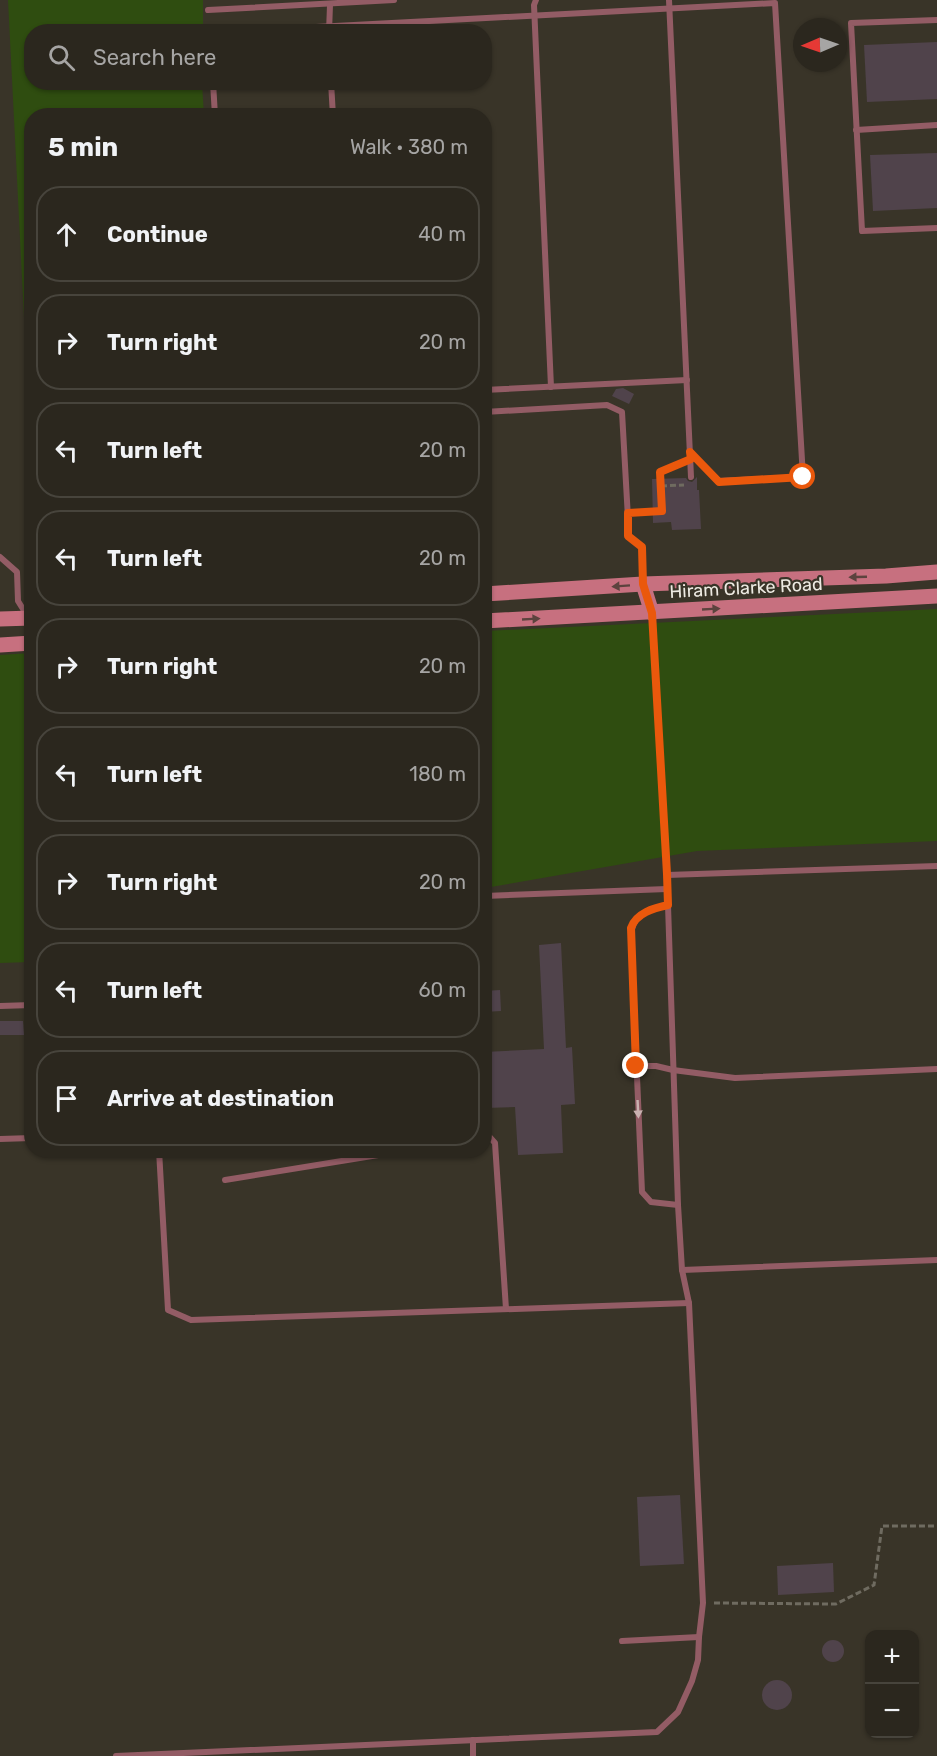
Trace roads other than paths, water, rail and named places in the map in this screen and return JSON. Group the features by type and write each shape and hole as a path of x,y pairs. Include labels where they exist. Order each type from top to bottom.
{"main road":[{"name":"Hiram Clarke Road","path":"492,593 643,584 885,576 937,572"},
{"path":"885,576 887,599"},
{"path":"643,584 652,613"},
{"name":"Hiram Clarke Road","path":"492,621 937,596"},
{"path":"0,619 24,618"},
{"path":"0,645 24,643"}],"lane":[{"path":"208,10 394,0"},
{"path":"536,0 551,387"},
{"path":"669,0 692,477"},
{"path":"403,24 776,3 803,477 719,482 690,456"},
{"path":"329,24 330,5"},
{"path":"937,20 851,23 862,231 937,228"},
{"path":"213,90 214,108"},
{"path":"331,90 333,108"},
{"path":"856,130 937,125"},
{"path":"492,390 687,380"},
{"path":"492,412 607,405 622,412 628,536 642,547 643,584"},
{"path":"0,557 17,572 18,602 24,610"},
{"path":"116,1756 248,1753 313,1747 657,1732 678,1712 692,1681 698,1660 703,1603 689,1303 682,1270 678,1205 667,874 652,613"},
{"path":"667,874 937,866"},
{"path":"492,896 667,889"},
{"path":"668,905 653,909 637,918 631,928 642,1192 651,1202 678,1205"},
{"path":"0,1006 24,1005"},
{"path":"636,1066 656,1066 735,1078 937,1069"},
{"path":"0,1139 24,1138"},
{"path":"492,1139 495,1143 506,1309"},
{"path":"159,1158 168,1310 190,1320 689,1303"},
{"path":"225,1180 360,1158"},
{"path":"682,1270 937,1260"},
{"path":"622,1641 699,1637"},
{"path":"473,1740 473,1756"},
{"path":"313,1747 314,1756"}]}
